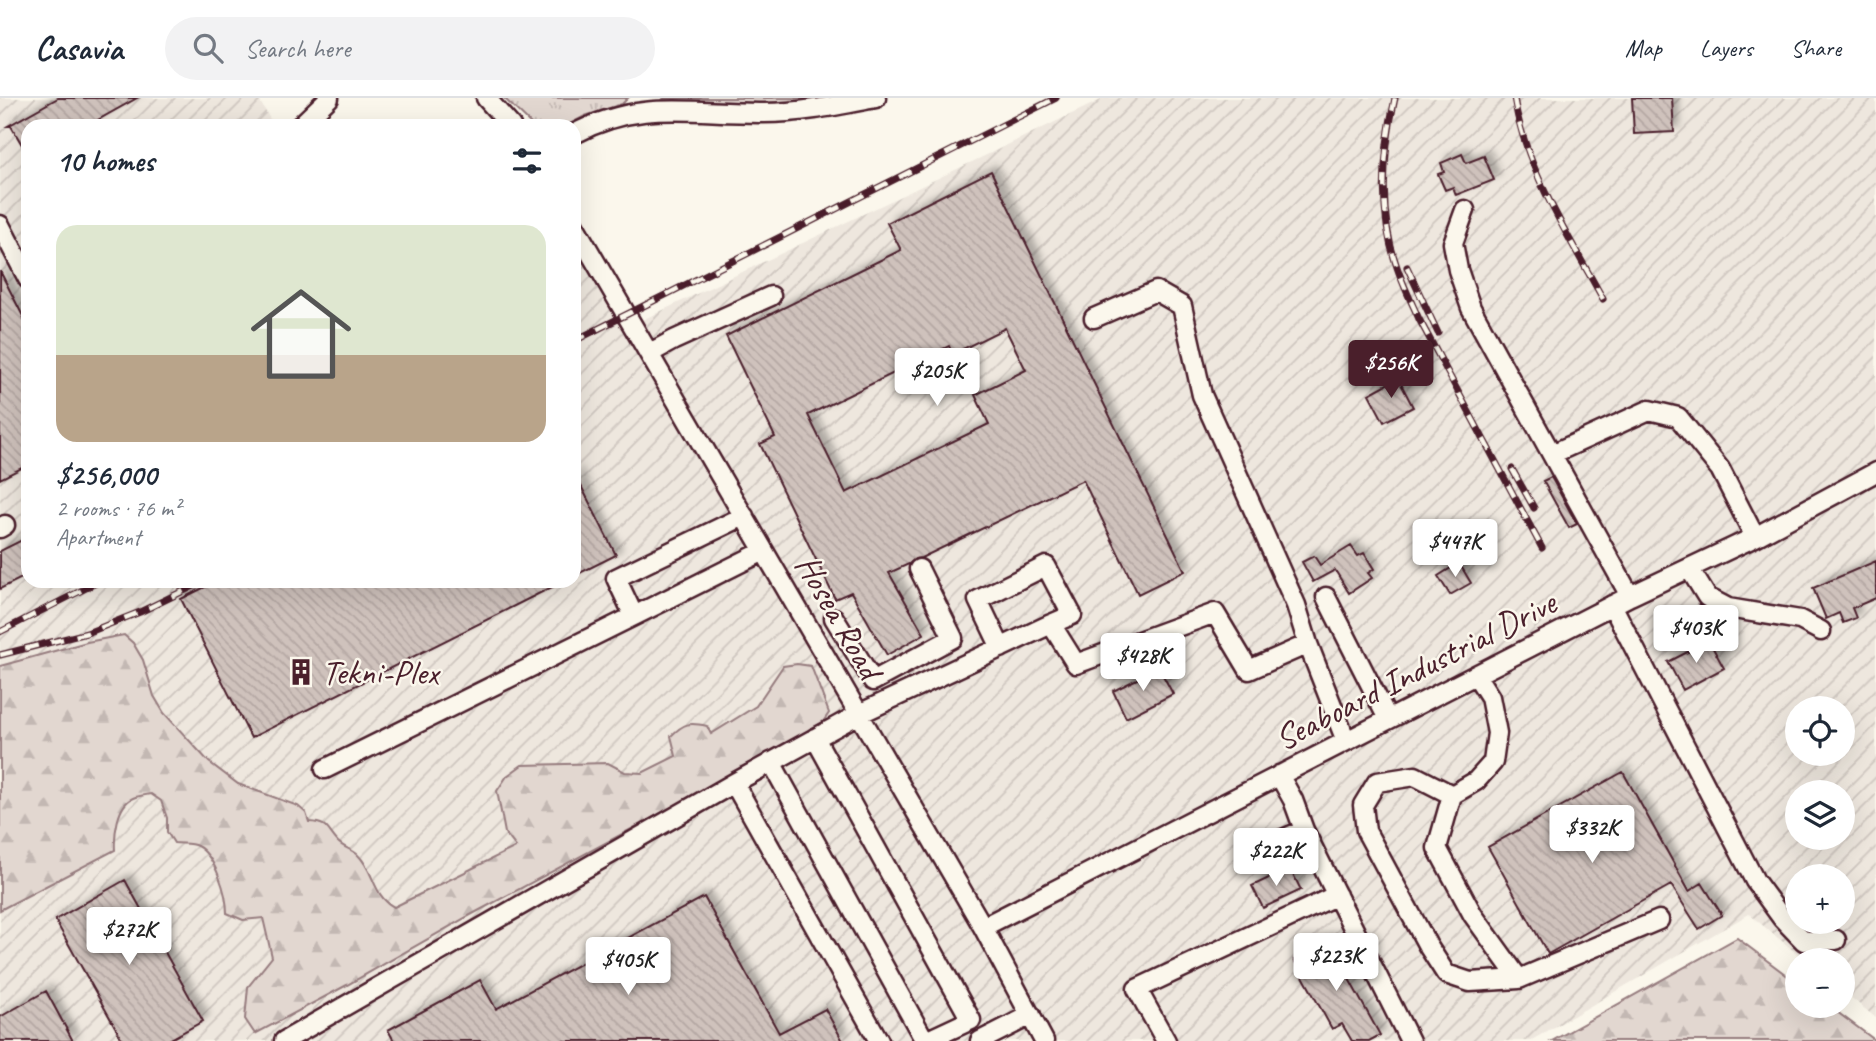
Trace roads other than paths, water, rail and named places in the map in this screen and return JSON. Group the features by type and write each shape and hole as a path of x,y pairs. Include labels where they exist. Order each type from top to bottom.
{"street":[{"path":"307,119 329,98"},
{"path":"486,98 505,119"},
{"path":"581,131 643,105 676,110 764,113 807,110 876,98"},
{"path":"1465,210 1453,243 1458,270 1471,308 1630,596"},
{"path":"0,225 21,266"},
{"name":"Hosea Road","path":"581,237 983,927 1044,1041"},
{"path":"1094,318 1156,291 1182,306 1202,395 1296,605 1308,644 1346,741"},
{"path":"650,353 771,296"},
{"path":"1552,454 1649,410 1678,417 1720,469 1755,537"},
{"name":"Seaboard Industrial Drive","path":"983,927 1612,605 1755,537 1876,472"},
{"path":"634,616 616,578 744,516"},
{"path":"325,769 764,551"},
{"path":"284,1041 859,713 910,691 1072,615 1046,566 978,600 1001,648"},
{"path":"1689,568 1707,597 1728,608 1800,620 1821,631"},
{"path":"834,618 873,681 953,638 919,569"},
{"path":"1326,597 1388,719"},
{"path":"1612,605 1755,881 1782,918 1804,942 1836,940"},
{"path":"1051,624 1076,664 1214,613 1249,670 1308,644"},
{"path":"897,669 910,691"},
{"path":"1476,675 1490,697 1497,733 1493,762 1476,780 1452,794 1437,848 1473,915 1519,979"},
{"path":"771,762 926,1041 971,1020 815,738"},
{"path":"1279,775 1410,1041"},
{"path":"1452,794 1415,776 1377,782 1363,804 1366,831 1446,974 1470,982 1519,979 1659,920"},
{"path":"734,783 879,1041"},
{"path":"1254,851 1304,830"},
{"path":"1166,1041 1136,989 1337,895"},
{"path":"980,1041 1031,1015"}],"railway":[{"path":"581,337 1056,98"},
{"path":"1395,98 1384,181 1390,244 1396,264 1419,319 1542,548"},
{"path":"1514,98 1520,125 1538,177 1603,299"},
{"path":"1407,267 1438,333"},
{"path":"1512,469 1534,508"},
{"path":"0,632 86,588"},
{"path":"0,655 87,633 190,588"}],"place":[{"name":"Tekni-Plex","path":"301,672"}]}
